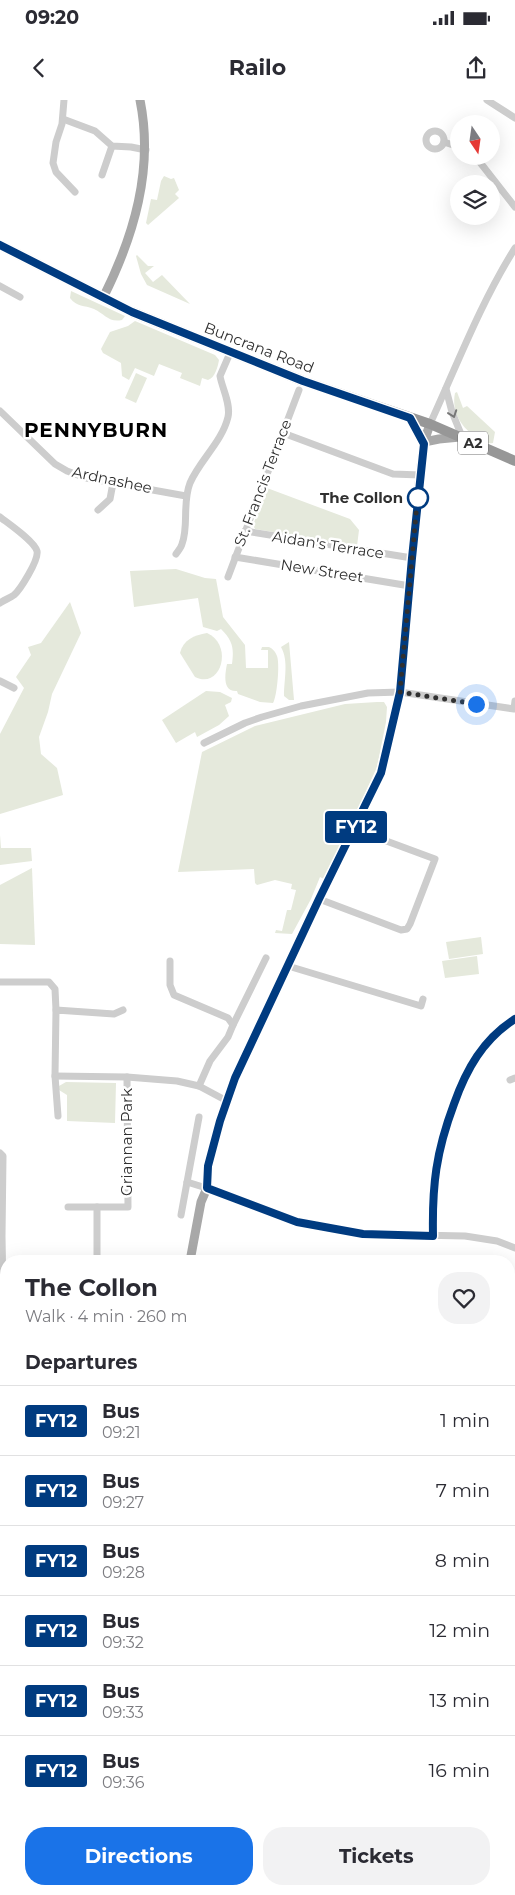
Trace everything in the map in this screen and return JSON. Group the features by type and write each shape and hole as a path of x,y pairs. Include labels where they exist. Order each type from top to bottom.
{"highway":[{"name":"Buncrana Road","path":"0,245 132,312 303,381 430,424 515,461"}],"main road":[{"path":"103,298 129,238 145,172 145,122 140,100"},
{"path":"410,418 424,443"},
{"path":"191,1255 201,1202 207,1188 208,1166 227,1102 247,1051 381,773 400,692 420,475 424,443 430,424"},
{"path":"424,443 439,438 462,438"}],"street":[{"path":"64,100 63,119 56,142 53,163 56,172 75,192"},
{"path":"487,100 515,118"},
{"path":"63,119 95,130 112,146 146,150"},
{"path":"444,142 450,144"},
{"path":"102,174 112,146"},
{"path":"481,165 515,207"},
{"path":"430,424 485,300 515,248"},
{"path":"0,286 20,297"},
{"path":"176,554 182,545 186,496 198,467 219,438 229,415 220,376 230,353"},
{"path":"446,389 462,438"},
{"name":"St. Francis Terrace","path":"228,576 299,390"},
{"name":"Ardnashee","path":"0,411 55,464 74,474 186,496"},
{"path":"283,433 393,474 420,475"},
{"path":"98,510 110,499 113,483"},
{"path":"0,517 14,527 36,550 37,556 29,574 15,594 0,603"},
{"name":"Aidan's Terrace","path":"245,531 412,558"},
{"name":"New Street","path":"235,557 410,586"},
{"path":"0,681 14,688"},
{"path":"204,743 245,723 281,711 354,695 400,692 514,710 515,701"},
{"path":"319,899 401,930 407,929 410,924 435,858 354,829"},
{"path":"199,1086 210,1061 228,1037 232,1025 266,958"},
{"path":"170,961 170,985 174,995 228,1018 232,1025"},
{"path":"288,966 421,1006 423,1000"},
{"path":"0,982 49,982 55,989 55,1076 58,1116"},
{"path":"56,1010 114,1014 123,1010"},
{"path":"433,1236 433,1196 437,1156 442,1136 462,1082 474,1059 495,1034 515,1019"},
{"path":"55,1076 127,1077 177,1082 199,1086 227,1102"},
{"name":"Griannan Park","path":"68,1207 128,1207 127,1077"},
{"path":"181,1215 199,1117"},
{"path":"0,1153 3,1156 1,1219 3,1255"},
{"path":"186,1182 297,1222 363,1234 465,1236 497,1241 515,1248"},
{"path":"97,1207 97,1255"}],"shaded area":[{"path":"164,176 171,179 174,178 179,190 175,194 179,198 148,225 146,223 151,199 157,200"},
{"path":"137,255 148,266 154,266 145,273 153,282 162,275 190,304 147,285 141,274"},
{"path":"71,291 125,316 122,320 118,321 107,318 94,309 73,301 70,298"},
{"path":"135,321 215,355 219,360 214,374 208,380 202,378 200,386 180,378 182,373 159,364 154,376 135,368 129,380 122,376 121,363 103,353 101,349 110,332 128,326"},
{"path":"136,373 147,378 136,403 125,398"},
{"path":"457,392 463,408 467,406 495,432 493,443 483,441 463,425 456,413 454,400 455,393"},
{"path":"267,488 350,519 359,530 357,546 255,529 253,525"},
{"path":"176,569 205,578 216,579 223,617 245,645 246,668 268,668 268,650 261,650 262,647 269,647 275,651 278,660 278,673 273,703 260,702 229,689 226,682 226,673 227,664 232,664 232,645 221,629 217,631 203,627 198,598 134,607 130,571"},
{"path":"70,602 81,633 52,694 39,737 41,754 57,768 63,795 0,814 0,734 24,688 16,677 31,655 28,647 41,643"},
{"path":"207,633 215,639 220,647 222,656 217,672 212,677 204,679 195,677 180,653 186,641"},
{"path":"289,642 294,700 289,700 284,696 285,658 281,647"},
{"path":"206,691 220,692 232,698 231,702 225,705 229,716 219,725 197,737 195,732 176,743 162,720"},
{"path":"384,702 387,707 386,722 377,767 326,880 320,877 311,899 292,934 275,933 276,930 282,931 287,910 291,910 296,890 291,889 292,884 275,880 257,885 255,883 254,869 178,872 202,752 255,726 345,704"},
{"path":"0,835 1,848 31,848 32,861 0,865"},
{"path":"32,868 35,945 0,944 0,885"},
{"path":"481,937 483,954 449,959 446,942"},
{"path":"477,956 479,974 445,978 442,961"},
{"path":"66,1082 116,1083 115,1123 67,1121 67,1095 59,1090 59,1086"}],"bus line":[{"name":"FY12","path":"0,245 132,312 303,381 410,418 424,444 400,692 381,773 319,899 235,1078 220,1121 208,1166 207,1188 297,1222 363,1234 433,1236 433,1196 437,1156 442,1136 462,1082 474,1059 495,1034 515,1019"}],"place":[{"name":"The Collon","path":"418,498"}],"district":[{"name":"PENNYBURN","path":"96,430"}],"route":[{"path":"418,498 418,492 400,692 476,704"}]}
